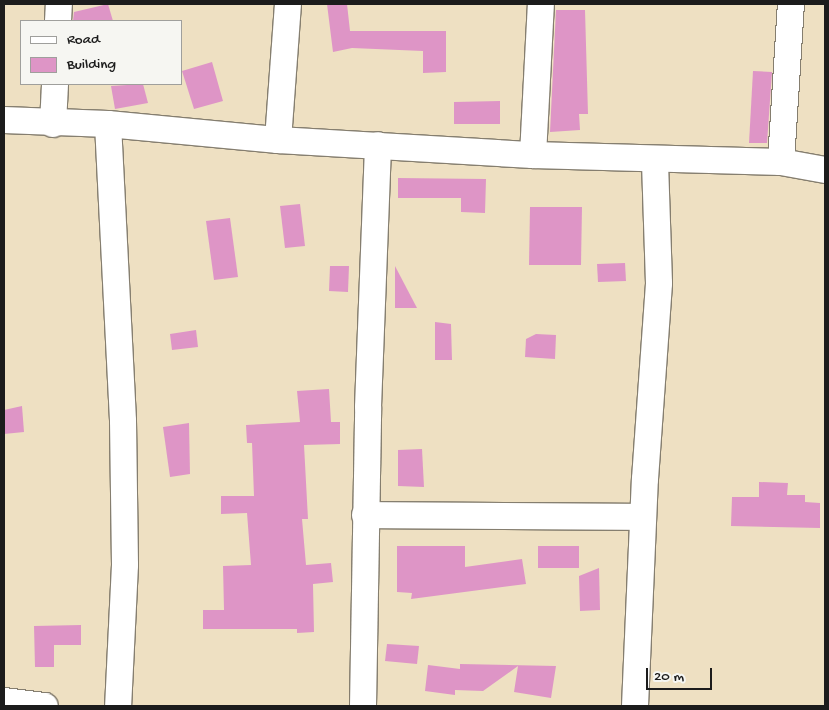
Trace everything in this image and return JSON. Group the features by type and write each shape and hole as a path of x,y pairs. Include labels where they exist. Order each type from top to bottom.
{"street":[{"path":"58,4 58,20"},
{"path":"278,140 288,4"},
{"path":"533,155 541,4"},
{"path":"781,162 791,4"},
{"path":"53,124 55,85"},
{"path":"4,120 53,124 108,124 278,140 533,155 655,161 781,162 825,170"},
{"path":"108,124 123,421 126,565 118,706"},
{"path":"363,706 365,516 378,145"},
{"path":"634,706 643,517 660,283 655,161"},
{"path":"365,516 643,517"},
{"path":"4,701 45,706"}],"building":[{"path":"108,4 113,20 73,20 74,12"},
{"path":"327,4 347,4 350,31 446,31 446,72 423,73 423,51 352,48 333,52"},
{"path":"556,10 585,10 588,114 579,114 580,130 550,132"},
{"path":"212,62 223,101 194,109 182,71"},
{"path":"753,71 772,72 767,143 749,143"},
{"path":"143,85 148,103 115,109 111,86"},
{"path":"500,101 500,124 454,124 454,102"},
{"path":"398,178 486,179 485,213 461,212 461,198 398,198"},
{"path":"300,204 305,246 285,248 280,206"},
{"path":"530,207 582,207 581,265 529,265"},
{"path":"230,218 238,277 214,280 206,221"},
{"path":"625,263 626,281 598,282 597,264"},
{"path":"330,266 349,266 348,292 329,291"},
{"path":"395,266 417,308 395,308"},
{"path":"435,322 451,324 452,360 435,360"},
{"path":"196,330 198,347 172,350 170,334"},
{"path":"536,334 556,335 555,359 525,357 526,339"},
{"path":"329,389 331,422 340,422 340,444 304,445 308,519 302,519 306,565 331,563 333,582 313,584 314,632 297,633 297,629 203,629 203,610 224,610 223,566 251,565 247,513 221,514 221,496 254,496 252,443 247,443 246,425 300,422 297,391"},
{"path":"22,406 24,432 4,434 4,410"},
{"path":"189,423 190,474 170,477 163,427"},
{"path":"422,449 424,487 398,486 398,450"},
{"path":"759,482 788,483 787,495 805,495 805,502 820,503 820,528 731,526 732,497 759,497"},
{"path":"397,546 465,546 465,567 522,559 526,584 411,599 412,593 397,592"},
{"path":"538,546 579,546 579,568 538,568"},
{"path":"599,568 600,610 580,611 579,576"},
{"path":"81,625 81,645 54,645 54,667 35,667 34,626"},
{"path":"387,644 419,646 417,664 385,661"},
{"path":"460,664 556,666 551,698 514,692 518,666 483,691 455,690 455,695 425,691 428,665 460,669"}]}
